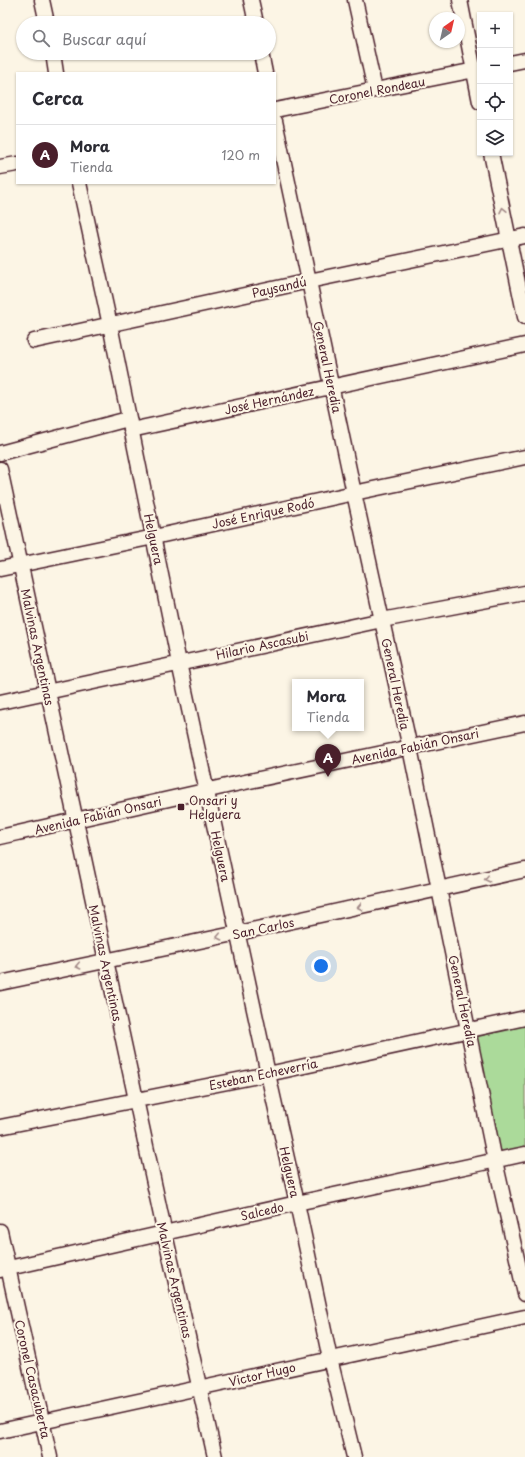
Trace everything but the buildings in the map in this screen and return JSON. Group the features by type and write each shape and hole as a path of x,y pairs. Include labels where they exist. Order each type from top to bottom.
{"street":[{"path":"42,0 45,16"},
{"path":"251,0 254,16"},
{"path":"355,0 375,90"},
{"path":"460,0 477,70"},
{"path":"53,60 56,72"},
{"path":"263,60 265,72"},
{"path":"513,62 525,60"},
{"name":"Coronel Rondeau","path":"276,110 477,70"},
{"name":"General Heredia","path":"276,126 410,748 495,1161 525,1294"},
{"path":"492,156 525,317"},
{"path":"0,167 16,164"},
{"name":"Helguera","path":"78,184 110,325 179,663 268,1074 330,1359 354,1457"},
{"name":"Paysandú","path":"34,341 525,236"},
{"name":"José Hernández","path":"130,424 332,387 525,345"},
{"path":"0,453 130,424"},
{"name":"José Enrique Rodó","path":"0,569 525,457"},
{"name":"Malvinas Argentinas","path":"0,469 75,821 215,1457"},
{"name":"Hilario Ascasubi","path":"0,702 382,620 525,593"},
{"name":"Avenida Fabián Onsari","path":"0,837 207,790 525,723"},
{"name":"San Carlos","path":"0,983 525,870"},
{"name":"Esteban Echeverría","path":"0,1127 268,1074 525,1018"},
{"name":"Salcedo","path":"4,1270 297,1203 525,1154"},
{"name":"Coronel Casacuberta","path":"0,1230 4,1270 43,1423 50,1457"},
{"name":"Victor Hugo","path":"0,1431 43,1423 525,1317"}],"green space":[{"path":"525,1018 525,1154 495,1161 469,1030"}],"place":[{"name":"Mora","path":"328,777"},
{"name":"Onsari y Helguera","path":"181,807"}]}
